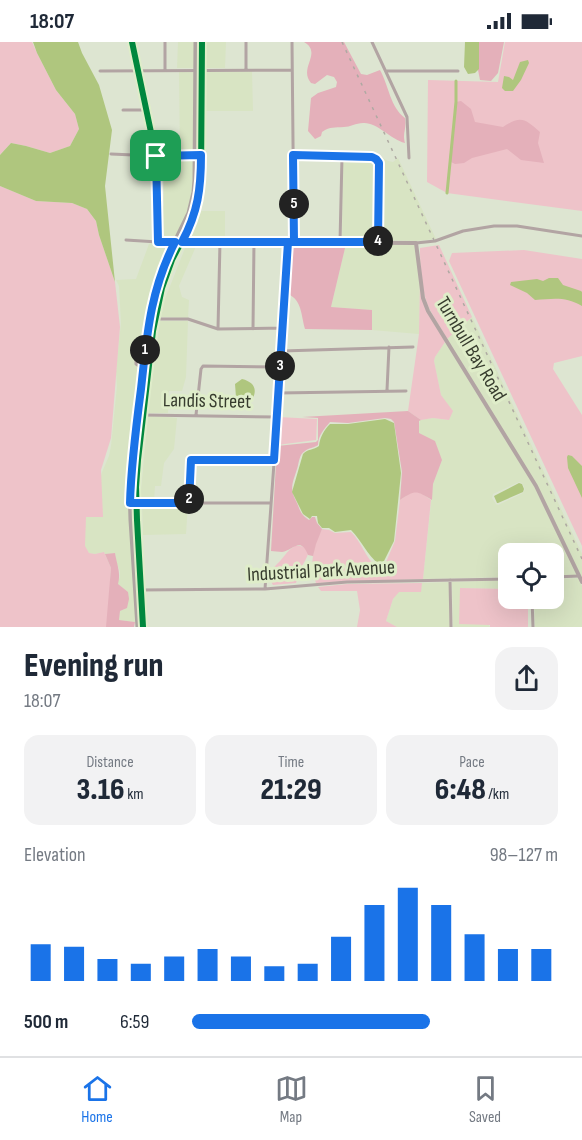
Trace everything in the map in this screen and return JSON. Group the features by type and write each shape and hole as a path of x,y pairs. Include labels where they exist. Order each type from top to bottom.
{"main road":[{"path":"138,627 133,503 143,369 159,278 178,242 192,202 199,155 199,70 196,42"},
{"path":"199,70 202,42"},
{"path":"140,415 152,319"},
{"path":"138,590 143,627"}],"street":[{"path":"132,42 156,156 158,242"},
{"path":"165,42 165,69"},
{"path":"246,42 246,70"},
{"path":"292,42 294,242"},
{"path":"372,42 407,117 409,158"},
{"path":"100,71 292,70"},
{"path":"386,71 458,71"},
{"path":"123,110 147,110"},
{"path":"111,154 199,155"},
{"path":"293,155 372,157 376,159 379,163 378,242"},
{"path":"340,242 342,157"},
{"path":"126,240 416,243 435,241 463,231 494,226 517,226 582,236"},
{"path":"218,329 220,242"},
{"path":"253,329 254,242"},
{"path":"265,590 288,242"},
{"name":"Turnbull Bay Road","path":"416,243 423,298 428,311 536,486 582,582"},
{"path":"152,319 188,319 218,329 283,328"},
{"path":"387,390 389,347"},
{"path":"282,351 413,347"},
{"path":"136,358 136,364 143,369"},
{"path":"196,415 203,366 280,368"},
{"path":"279,393 406,390"},
{"name":"Landis Street","path":"140,415 277,417"},
{"path":"189,503 191,460 274,460"},
{"path":"133,503 272,503"},
{"path":"564,577 579,576"},
{"name":"Industrial Park Avenue","path":"138,590 265,590 347,582 498,579"},
{"path":"450,580 451,627"},
{"path":"532,609 533,627"}],"shaded area":[{"path":"0,42 32,42 56,90 75,114 79,129 70,146 50,153 11,143 0,155"},
{"path":"33,42 78,42 99,85 112,130 105,186 115,282 96,221 87,209 72,203 36,201 0,186 0,155 11,143 50,153 70,146 79,129 75,114 56,90"},
{"path":"178,42 194,42 195,68 177,68"},
{"path":"206,42 226,42 225,68 206,68"},
{"path":"304,42 344,42 361,74 367,75 380,70 396,108 405,118 405,143 368,123 328,129 315,139 308,131 311,98 336,87 337,82 334,77 327,75 315,84 311,83 307,72 311,51"},
{"path":"465,42 479,42 479,69 475,73 468,74 464,67"},
{"path":"479,42 504,42 498,73 491,81 480,80"},
{"path":"505,42 582,42 582,211 447,193 427,182 428,80 498,82"},
{"path":"528,60 529,63 521,80 513,91 505,91 502,88 504,76 513,80 520,62"},
{"path":"179,71 195,72 194,154 180,154"},
{"path":"252,71 253,111 206,111 206,72"},
{"path":"461,101 471,109 475,122 503,127 519,120 530,124 540,132 538,143 544,163 521,160 507,149 472,158 464,163 455,164 449,161 456,102"},
{"path":"342,152 378,155 393,162 398,158 436,239 379,240 380,162 377,157 342,156"},
{"path":"180,157 194,157 194,180 187,212 174,240 159,240 159,224 164,204 164,172 180,173"},
{"path":"343,159 372,159 377,163 376,240 342,240"},
{"path":"0,186 36,201 72,203 87,209 96,221 115,282 120,327 111,438 101,470 103,517 86,517 85,546 89,553 104,552 111,568 110,586 119,627 0,627"},
{"path":"200,211 225,211 225,240 189,240"},
{"path":"151,243 173,243 155,284 148,312 130,460 128,497 135,622 119,620 120,611 125,609 128,592 117,584 120,571 115,553 89,553 84,545 84,517 99,483 111,446 121,323 119,286 116,280 136,279"},
{"path":"187,243 197,244 179,286 182,297 189,300 188,318 161,317 165,299"},
{"path":"297,243 346,244 331,307 372,310 372,330 305,329 298,304 288,294 291,247"},
{"path":"346,244 415,244 420,282 419,334 372,330 372,310 331,307"},
{"path":"439,245 472,317 447,339 427,303 421,272 420,248"},
{"path":"524,250 582,259 582,356 554,363 553,369 582,415 582,546 449,261 452,253"},
{"path":"558,278 563,285 581,291 582,306 564,299 535,300 527,293 510,285 511,282 537,279 543,281"},
{"path":"420,282 422,299 445,342 434,361 441,395 453,411 449,420 433,418 421,420 408,411 419,334"},
{"path":"472,317 582,554 582,578 537,485 447,339"},
{"path":"160,321 188,321 186,377 182,391 169,391 168,413 148,413"},
{"path":"445,342 534,486 562,543 498,543 498,577 423,579 433,484 442,460 418,433 420,420 433,418 449,420 434,361","holes":["519,482 525,489 523,493 498,505 492,498 493,494"]},
{"path":"242,379 254,386 255,392 252,400 238,400 236,397 235,384"},
{"path":"408,411 421,420 419,421 419,433 435,441 442,460 433,484 432,500 416,492 400,500 402,472 394,422 391,419 348,423 330,422 320,436 318,445 302,454 292,485 302,514 309,520 315,517 322,529 313,556 308,555 300,545 282,552 271,551 277,446 318,440 318,418 302,417"},
{"path":"148,416 177,418 174,449 164,463 161,486 155,486 154,501 140,501"},
{"path":"278,417 317,419 316,440 277,445"},
{"path":"385,419 394,423 401,473 394,541 383,563 379,564 351,530 335,532 329,528 322,528 317,516 312,516 310,519 303,514 292,492 303,454 319,446 330,424"},
{"path":"568,455 582,466 582,498 568,468"},
{"path":"519,483 522,484 523,492 497,503 494,496"},
{"path":"412,492 420,492 431,500 423,579 316,583 313,556 322,529 335,533 351,532 372,563 376,566 382,565 386,562 395,541 400,500"},
{"path":"142,504 154,504 154,506 188,504 186,534 143,535"},
{"path":"295,546 302,546 308,550 296,583 273,585 269,576 271,572 287,552"},
{"path":"564,548 577,575 564,576"},
{"path":"115,553 119,573 118,584 128,592 129,599 127,608 120,611 119,620 135,622 134,627 106,627 111,568 105,554"},
{"path":"578,578 582,586 582,627 535,627 534,609 564,609 564,579"},
{"path":"498,580 498,589 460,588 490,627 453,627 452,582"},
{"path":"449,582 450,627 397,627 386,621 393,599 398,592 420,592 422,583"},
{"path":"422,583 421,592 399,592 393,599 386,621 397,627 357,627 360,610 357,591 321,591 318,587 347,584"},
{"path":"460,588 498,589 498,609 528,609 528,627 459,624"}],"waterway":[{"path":"447,193 456,81"}],"railway":[{"path":"342,42 582,559"}],"cycle path":[{"path":"132,42 156,156 158,242 182,242"},
{"path":"143,627 136,487 138,460 153,331 162,288 198,203 201,179 202,42"}],"route":[{"path":"156,156 158,242 175,242 159,278 151,310 132,460 130,503 189,503 191,460 274,460 288,242 378,242 379,163 372,157 293,155 294,242 207,241 182,242 193,219 200,195 201,155 156,156"}]}
